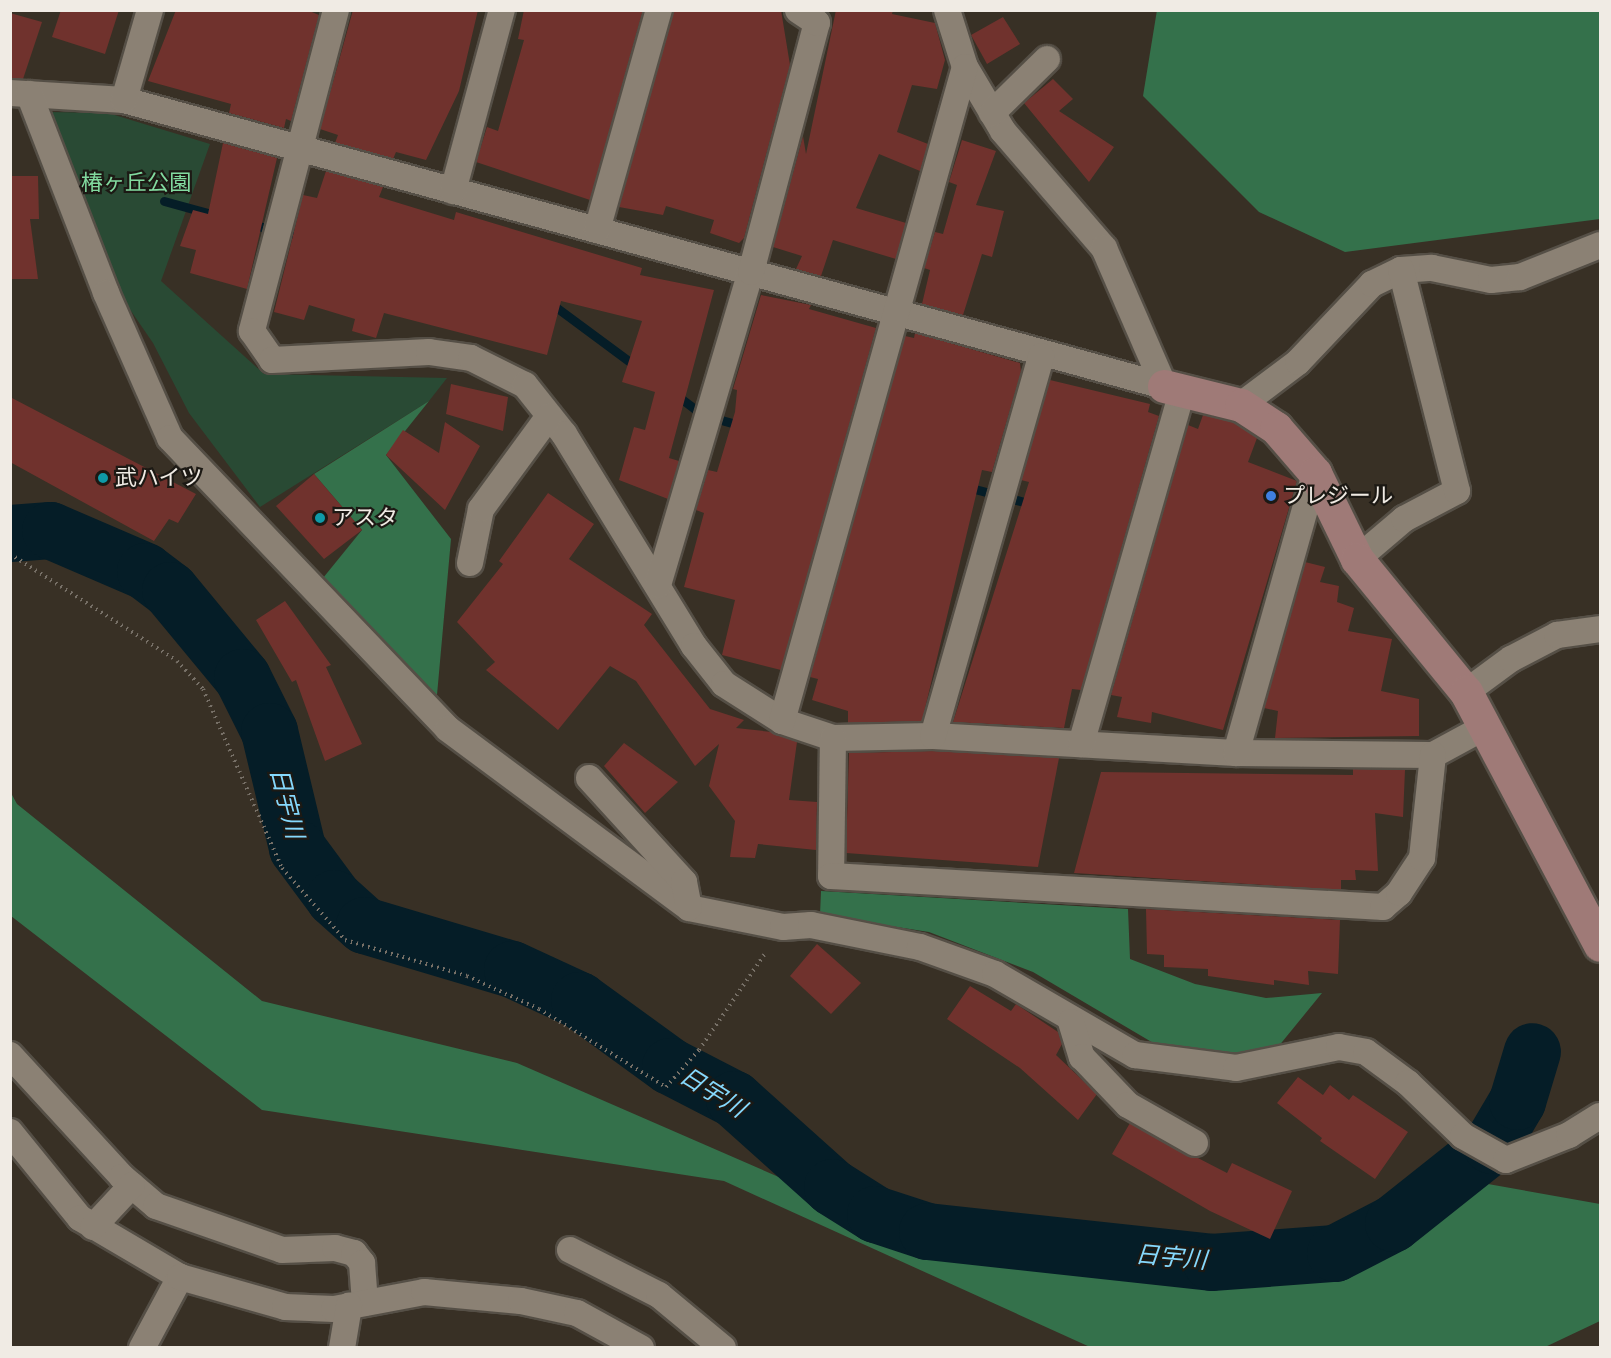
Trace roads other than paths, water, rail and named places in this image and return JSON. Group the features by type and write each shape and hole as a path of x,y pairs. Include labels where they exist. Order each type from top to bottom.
{"street":[{"path":"124,100 150,10"},
{"path":"336,10 252,331 273,360 429,352 471,358 525,385 549,416 658,585 694,646 724,684 782,721 833,738 933,736 1236,753 1433,755 1483,728"},
{"path":"453,191 502,10"},
{"path":"597,230 659,10"},
{"path":"658,585 751,272 817,23 798,10"},
{"path":"947,10 965,67 992,113 1104,248 1173,389 1147,518 1081,744"},
{"path":"992,113 1047,59"},
{"path":"782,721 849,471 965,67"},
{"path":"1600,945 1483,728 1466,692 1357,559 1315,473 1276,428 1241,405 1041,356 751,272 453,191 299,146 124,100 20,94 170,438 448,729 689,908 783,927 811,925 920,947 995,974 1071,1022 1134,1055 1236,1068 1339,1047 1366,1052 1408,1083 1463,1136 1506,1160 1569,1135 1600,1116"},
{"path":"1241,405 1298,362 1372,284 1401,270 1432,268 1491,280 1520,276 1600,245"},
{"path":"1357,559 1404,519 1457,491 1401,270"},
{"path":"933,736 1041,356"},
{"path":"470,563 481,509 549,416"},
{"path":"1236,753 1315,473"},
{"path":"1466,692 1511,658 1557,635 1600,629"},
{"path":"833,738 831,876 1383,907 1399,893 1422,858 1433,755"},
{"path":"589,778 684,882 689,908"},
{"path":"1071,1022 1082,1057 1128,1105 1195,1143"},
{"path":"10,1055 132,1185 156,1206 272,1247 354,1252 362,1263 357,1304 342,1347"},
{"path":"10,1132 80,1218 180,1277 285,1307 357,1304 424,1292 521,1301 578,1313 641,1347"},
{"path":"93,1227 132,1185"},
{"path":"570,1250 659,1295 723,1347"},
{"path":"142,1347 180,1277"}],"waterway":[{"path":"164,201 219,216"},
{"path":"250,224 304,237"},
{"path":"549,302 637,367"},
{"path":"675,394 703,415 743,426"},
{"path":"967,487 1032,504"},
{"name":"日宇川","path":"10,533 50,530 145,571 170,590 242,677 269,731 297,848 334,898 364,925 512,969 579,1000 670,1066 734,1099 832,1187 875,1214 927,1231 1211,1262 1335,1253 1393,1223 1491,1145 1517,1101 1532,1051"}],"place":[{"name":"武ハイツ","path":"103,478"},
{"name":"プレジール","path":"1271,496"},
{"name":"アスタ","path":"320,518"}],"park label":[{"name":"椿ヶ丘公園","path":"136,183"}]}
